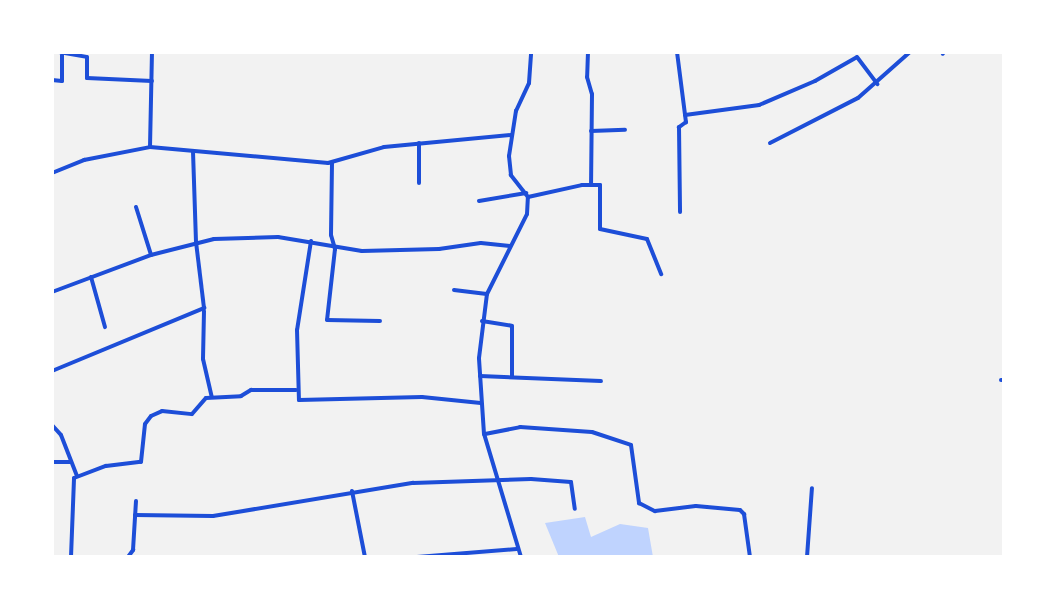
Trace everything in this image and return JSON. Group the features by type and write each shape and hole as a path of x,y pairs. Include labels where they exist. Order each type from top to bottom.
{"street":[{"path":"150,147 152,52"},
{"path":"521,557 484,434 480,376 481,321 487,294 527,218 527,195 510,172 511,135 529,83 531,52"},
{"path":"588,52 591,184"},
{"path":"677,52 686,123 679,127 680,212"},
{"path":"770,143 798,125 847,105 877,84 910,52"},
{"path":"52,80 62,81 60,54 87,57 87,78 152,81"},
{"path":"685,115 759,105 815,81 857,57 877,84"},
{"path":"591,131 625,130"},
{"path":"52,173 84,160 150,147 332,163 374,149 511,135"},
{"path":"419,143 419,183"},
{"path":"193,151 196,242 204,308 203,359 212,398"},
{"path":"332,163 334,245 327,320 380,321"},
{"path":"479,201 591,184 601,187 600,229 647,239 661,274"},
{"path":"136,207 151,255"},
{"path":"52,292 151,255 196,242 261,236 362,251 439,249 470,243 510,246"},
{"path":"311,241 299,308 296,390 301,400 422,397 481,403"},
{"path":"91,277 105,327"},
{"path":"454,290 487,294"},
{"path":"52,371 204,308"},
{"path":"481,321 512,326 512,376"},
{"path":"480,376 601,381"},
{"path":"71,557 73,484 77,476 106,466 141,462 145,424 151,416 162,411 192,414 203,400 241,396 251,390 296,390"},
{"path":"52,425 61,435 77,476"},
{"path":"484,434 520,427 592,432 631,445 639,503 655,511 696,506 740,510 744,514 750,557"},
{"path":"52,462 71,462"},
{"path":"135,515 213,516 413,483 497,483 526,479 571,482 575,509"},
{"path":"807,557 812,488"},
{"path":"352,491 365,557"},
{"path":"128,557 133,550 136,501"},
{"path":"417,557 517,549"}],"water":[{"path":"585,517 591,537 620,524 648,528 653,557 559,557 545,523"}]}
